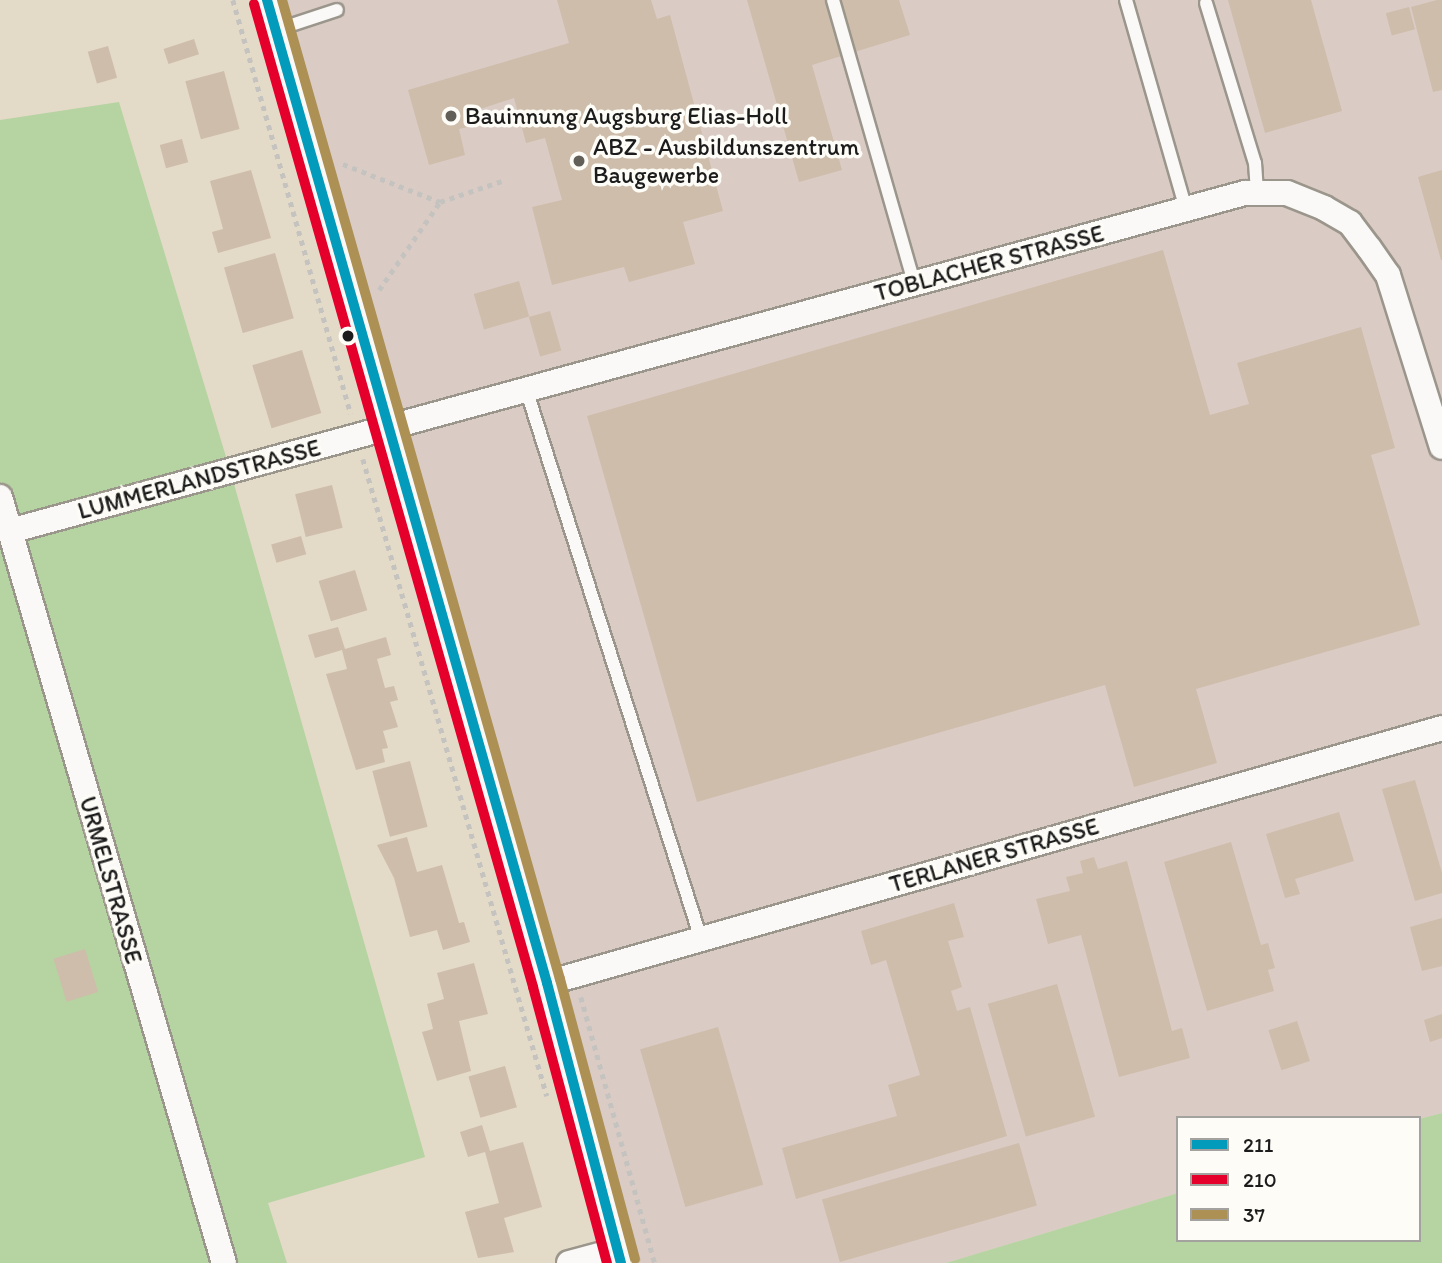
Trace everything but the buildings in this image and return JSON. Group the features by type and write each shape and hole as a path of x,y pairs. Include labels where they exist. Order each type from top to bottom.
{"street":[{"path":"267,0 547,983 619,1256 569,1263"},
{"name":"TOBLACHER STRASSE","path":"388,427 527,392 1186,209 1257,193 1287,192 1350,223 1388,275 1437,414 1442,447"},
{"name":"LUMMERLANDSTRASSE","path":"10,531 388,427"},
{"name":"URMELSTRASSE","path":"0,497 224,1263"},
{"name":"TERLANER STRASSE","path":"547,983 1442,728"}],"lane":[{"path":"833,0 914,283"},
{"path":"1126,0 1186,209"},
{"path":"1206,3 1255,163 1257,193"},
{"path":"276,30 337,10"},
{"path":"527,392 701,939"}],"path":[{"path":"233,0 551,1108"},
{"path":"343,164 440,202"},
{"path":"379,290 440,202 502,181"},
{"path":"649,1241 655,1263"}],"shaded area":[{"path":"267,0 1442,0 1442,1113 1421,1118 1421,1116 1176,1116 1176,1194 946,1263 621,1263"}],"green space":[{"path":"119,102 230,470 425,1157 268,1203 287,1263 0,1263 0,120"},
{"path":"1442,1113 1442,1263 946,1263 1176,1194 1176,1242 1421,1242 1421,1118"}],"transit line":[{"name":"211","path":"267,0 547,983 621,1263"},
{"name":"37","path":"282,0 560,979 635,1259"},
{"name":"210","path":"254,4 533,987 607,1263"}],"place":[{"name":"Bauinnung Augsburg Elias-Holl","path":"451,116"},
{"name":"ABZ - Ausbildunszentrum Baugewerbe","path":"579,161"}]}
